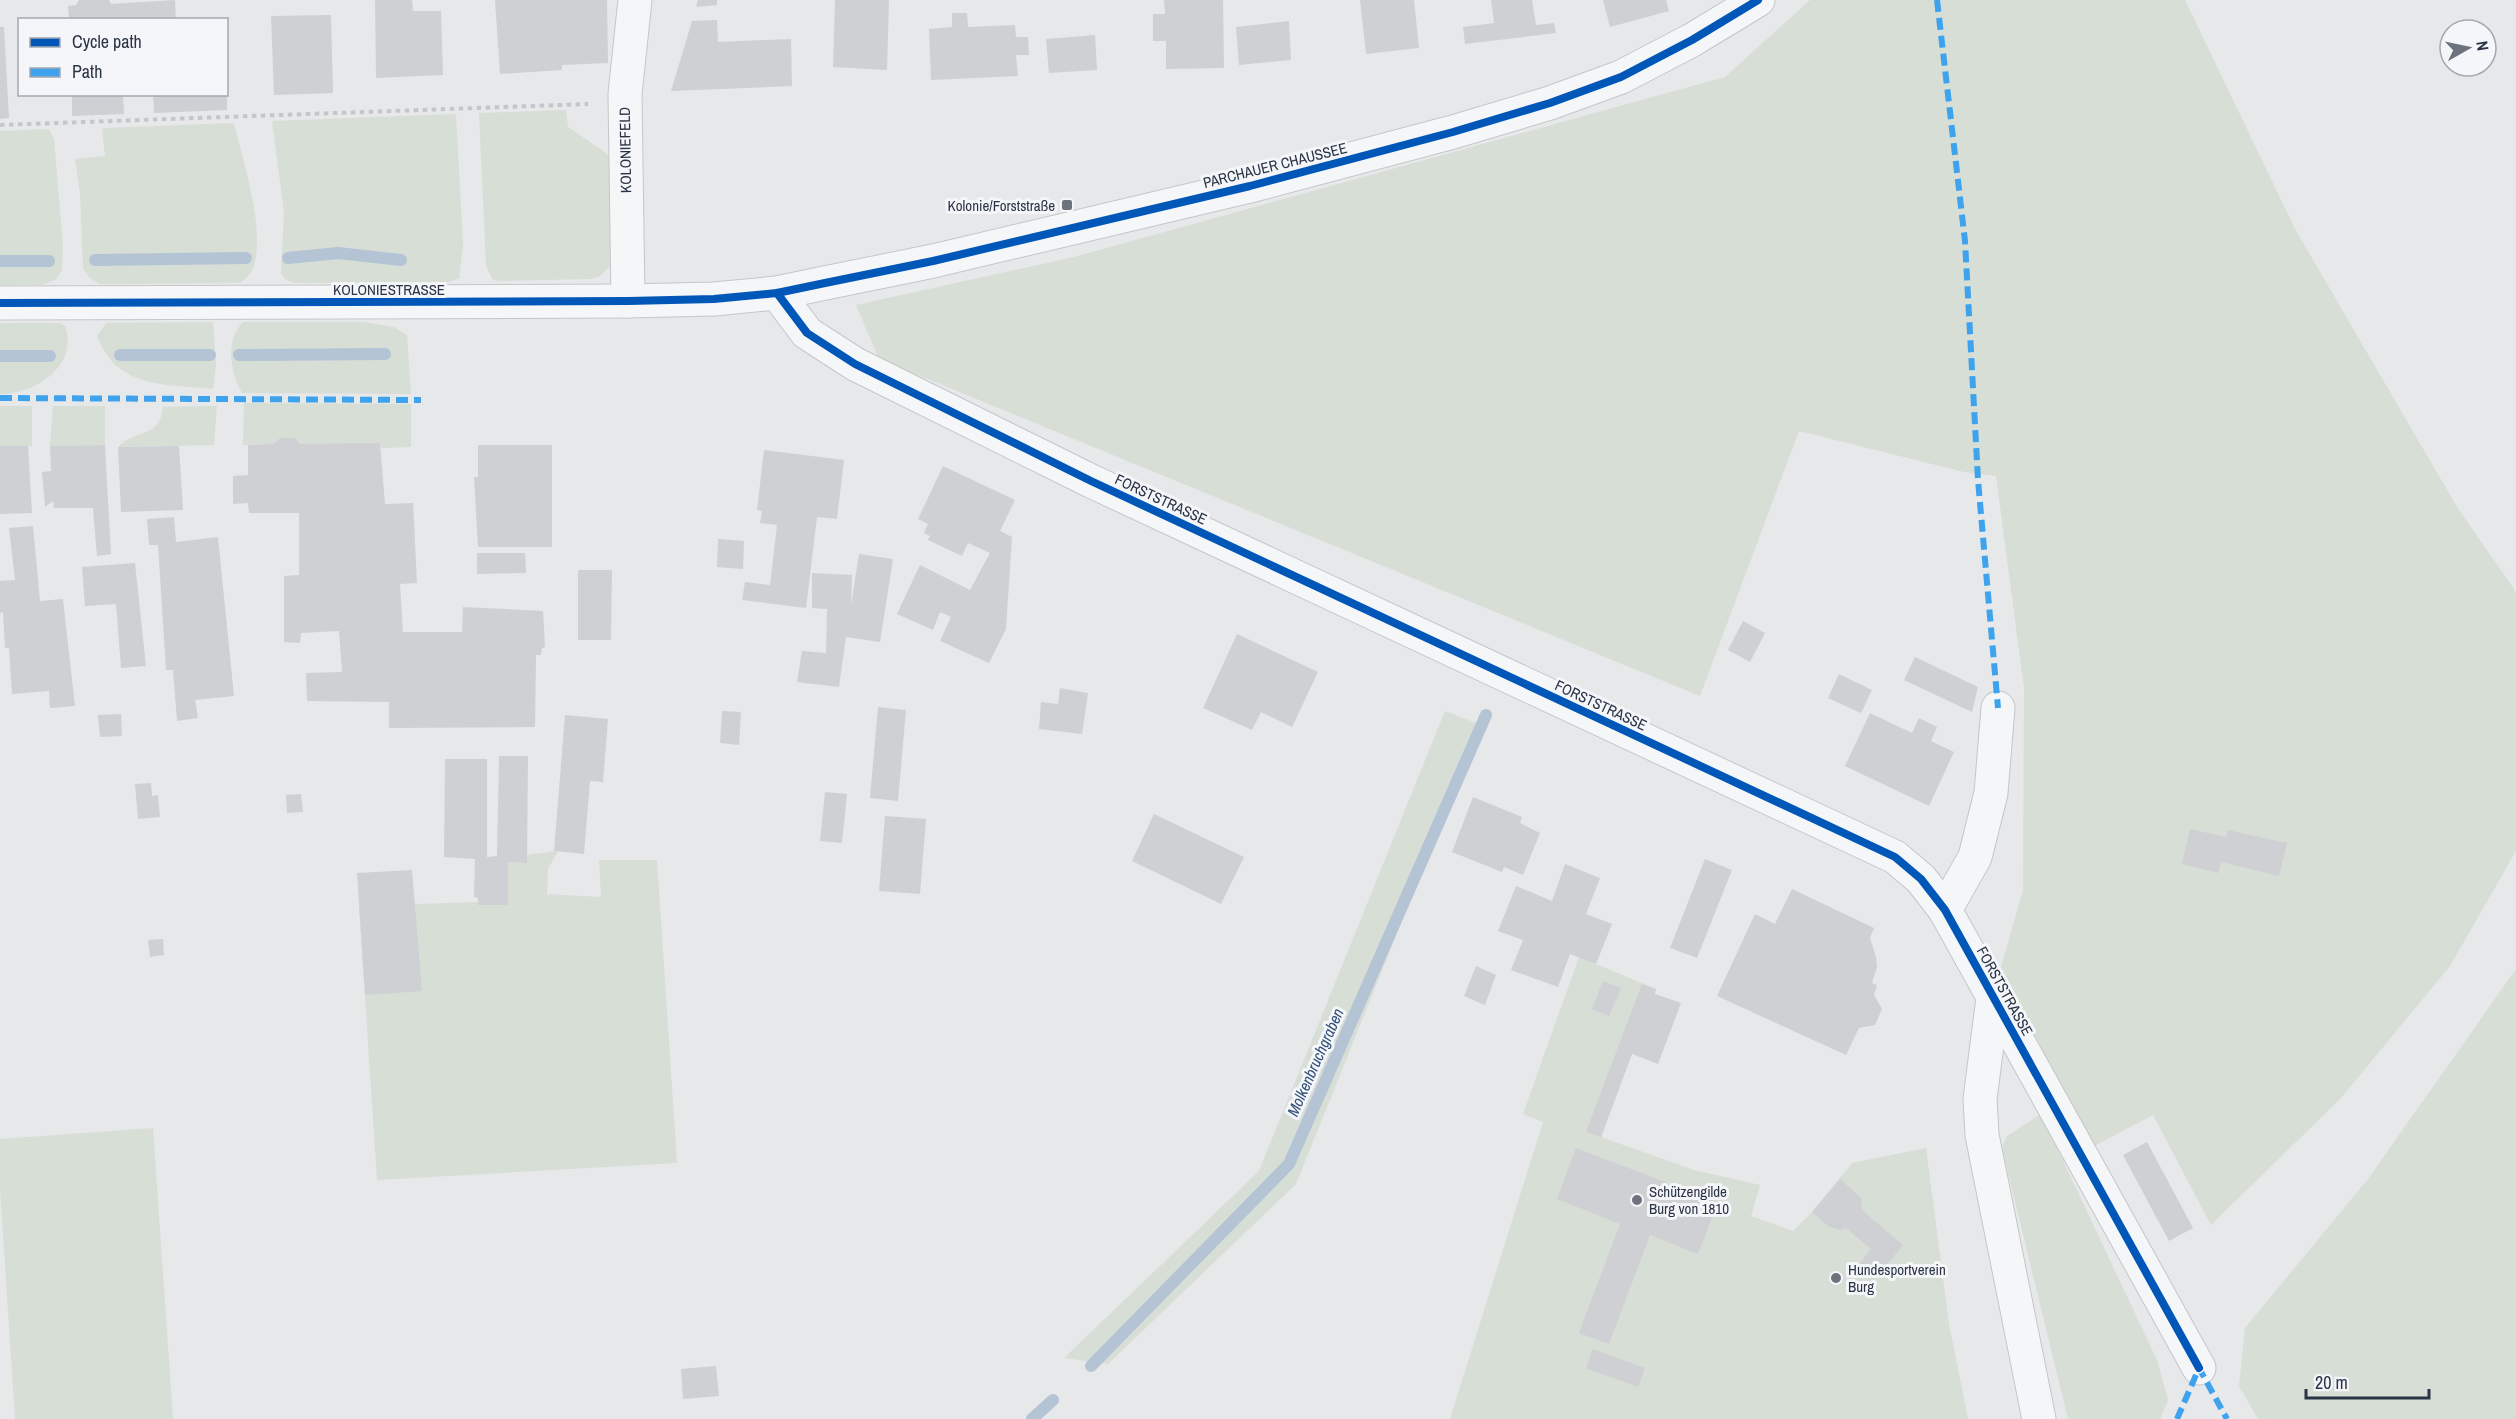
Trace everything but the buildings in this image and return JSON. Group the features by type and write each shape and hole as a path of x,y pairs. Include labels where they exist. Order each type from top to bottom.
{"street":[{"name":"KOLONIEFELD","path":"628,301 624,103 634,0"},
{"name":"PARCHAUER CHAUSSEE","path":"777,293 933,261 1251,186 1453,132 1550,103 1621,77 1692,40 1758,0"},
{"name":"KOLONIESTRASSE","path":"0,303 628,301 714,299 777,293"},
{"name":"FORSTSTRASSE","path":"777,293 807,333 855,364 1091,481 1895,857 1921,879 1945,910 2199,1368"},
{"path":"1945,910 1975,857 1991,793 1998,708"},
{"path":"1993,998 1980,1099 1982,1135 2039,1419"}],"path":[{"path":"0,125 624,103"}],"shaded area":[{"path":"1810,0 2185,0 2295,229 2457,507 2516,592 2516,851 2450,966 2341,1098 2211,1225 2153,1115 2092,1147 2000,971 2023,890 2024,688 1996,476 1964,472 1799,431 1700,696 879,359 856,305 1074,257 1725,77"},
{"path":"566,110 568,127 606,153 612,161 614,262 599,277 590,279 499,281 492,279 486,265 479,113"},
{"path":"456,114 463,246 459,278 450,282 294,283 285,279 281,273 284,212 272,121"},
{"path":"234,123 252,194 257,232 257,250 249,275 240,283 100,284 90,278 83,268 80,193 75,159 105,156 102,128"},
{"path":"49,129 54,139 63,246 62,270 56,279 42,285 0,285 0,131"},
{"path":"213,322 216,365 213,389 160,384 130,375 117,366 106,353 97,336 106,323"},
{"path":"243,322 364,322 394,327 407,335 411,394 242,393 231,357 234,338"},
{"path":"0,323 60,323 65,326 68,340 66,354 60,365 40,383 13,393 0,394"},
{"path":"244,403 411,404 411,447 381,448 380,444 300,444 295,438 280,438 273,444 243,445"},
{"path":"0,406 32,406 32,446 0,446"},
{"path":"53,406 105,406 105,445 50,446"},
{"path":"217,406 214,445 118,447 125,441 152,429 161,417 163,407"},
{"path":"1445,711 1481,725 1296,1184 1108,1364 1064,1358 1259,1171"},
{"path":"558,852 548,868 547,894 601,897 599,860 657,860 677,1163 377,1180 359,906 478,902 478,905 507,905 508,862 527,863 527,855"},
{"path":"1579,957 1656,989 1601,1137 1694,1170 1760,1185 1751,1216 1793,1231 1812,1212 1852,1163 1926,1148 1949,1324 1968,1419 1450,1419 1543,1122 1523,1114"},
{"path":"2516,969 2516,1419 2258,1419 2239,1386 2245,1328 2368,1179"},
{"path":"2041,1114 2157,1360 2168,1400 2160,1419 2068,1419 2002,1148 2007,1136"},
{"path":"153,1128 173,1419 15,1419 0,1188 0,1139"}],"waterway":[{"path":"288,258 338,253 401,260"},
{"path":"95,260 246,258"},
{"path":"0,261 49,261"},
{"path":"239,355 385,354"},
{"path":"120,355 210,355"},
{"path":"0,356 50,356"},
{"name":"Molkenbruchgraben","path":"1091,1366 1289,1164 1486,715"},
{"name":"Molkenbruchgraben","path":"1032,1419 1053,1400"}],"marked path":[{"path":"1937,0 1965,241 1978,480 1998,708"},
{"path":"0,398 421,400"},
{"path":"2177,1419 2199,1368 2227,1419"}],"cycle path":[{"path":"0,303 628,301 714,299 777,293 933,261 1250,186 1453,132 1550,103 1621,77 1692,40 1758,0"},
{"path":"777,293 807,333 855,364 1091,481 1895,857 1921,879 1945,910 2199,1368"}],"place":[{"name":"Kolonie/Forststraße","path":"1067,205"},
{"name":"Schützengilde Burg von 1810","path":"1637,1200"},
{"name":"Hundesportverein Burg","path":"1836,1278"}]}
